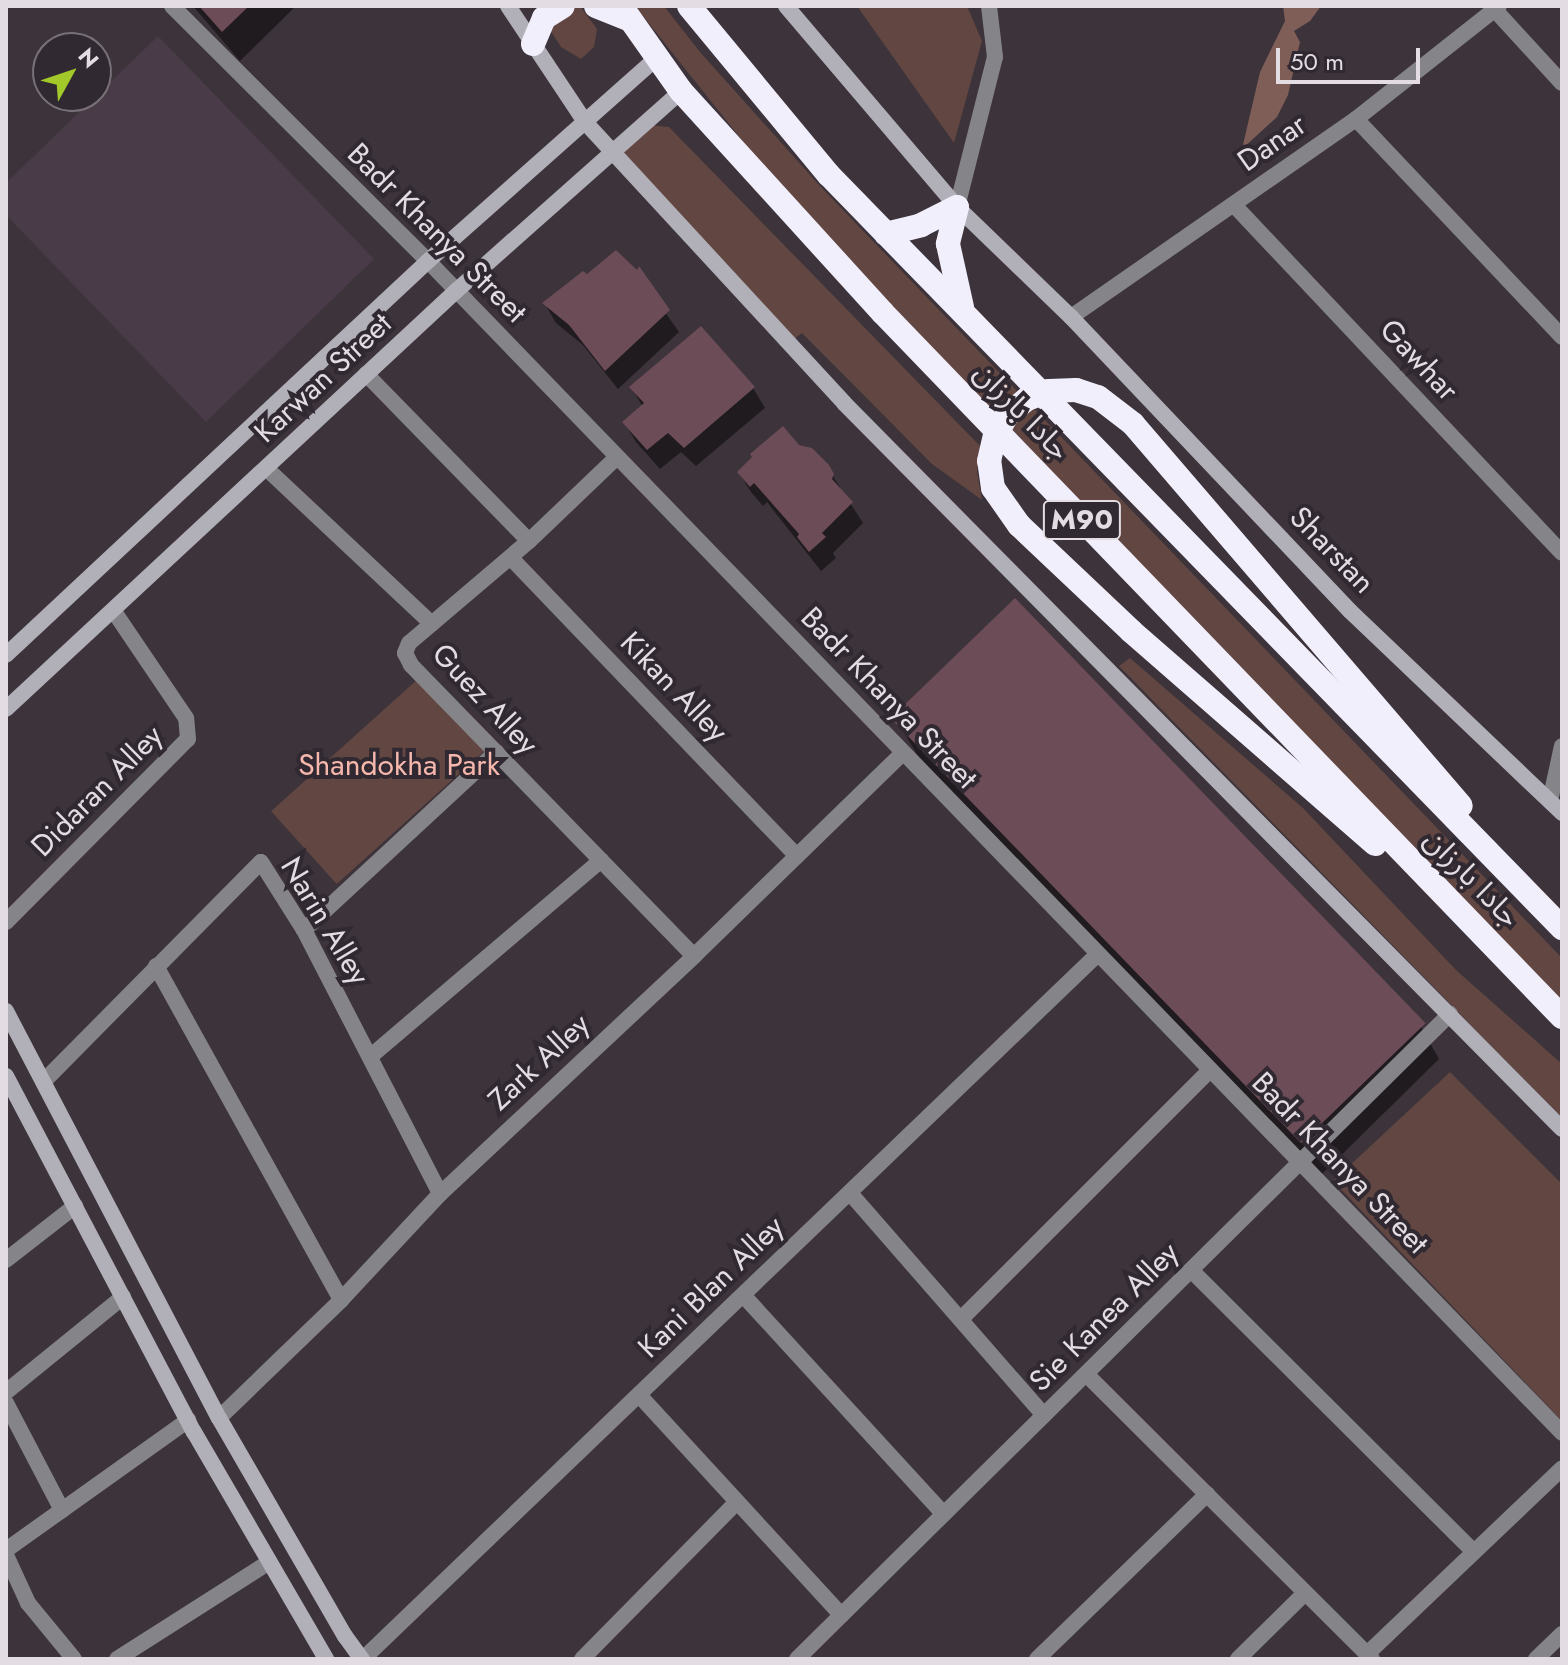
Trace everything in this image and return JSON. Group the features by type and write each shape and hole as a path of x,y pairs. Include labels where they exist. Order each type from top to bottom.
{"highway":[{"path":"533,44 544,18 563,6"},
{"path":"596,6 626,13"},
{"name":"جادا بارزان","path":"689,6 829,175 1562,928"},
{"name":"جادا بارزان","path":"626,13 681,91 883,313 1562,1017"},
{"path":"886,234 930,222 957,207"},
{"path":"957,207 948,244 964,313"},
{"path":"1520,974 1131,631 1019,525 993,488 989,461 995,436 1007,415 1027,399 1049,391 1076,390 1098,397 1133,424 1377,706 1562,928"}],"main road":[{"path":"508,6 585,122 844,403 1562,1129"},
{"name":"Sharstan","path":"786,6 957,207 1071,317 1350,611 1556,807"},
{"name":"Karwan Street","path":"6,655 428,261 657,58"},
{"name":"Karwan Street","path":"6,709 456,291 681,91"},
{"path":"6,1011 219,1418 345,1636 362,1659"},
{"path":"6,1076 188,1420 326,1659"}],"street":[{"name":"Badr Khanya Street","path":"172,6 428,261 1562,1433"},
{"path":"957,207 995,57 989,6"},
{"path":"1497,8 1562,83"},
{"name":"Danar","path":"1071,317 1356,119 1497,8"},
{"path":"1356,119 1562,337"},
{"name":"Gawhar","path":"1234,205 1562,553"},
{"path":"366,374 529,541"},
{"name":"Guez Alley","path":"617,457 511,558 409,643 405,653 411,665 694,956"},
{"path":"267,469 432,624"},
{"name":"Kikan Alley","path":"511,558 797,856"},
{"name":"Didaran Alley","path":"6,922 188,739 186,718 113,610"},
{"path":"1556,807 1562,746"},
{"path":"304,930 496,752"},
{"name":"Zark Alley","path":"219,1418 341,1300 440,1194 694,956 903,753"},
{"path":"371,1056 601,860"},
{"name":"Narin Alley","path":"44,1081 261,862 304,930 440,1194"},
{"name":"Kani Blan Alley","path":"362,1659 1098,954"},
{"path":"156,966 341,1300"},
{"name":"Sie Kanea Alley","path":"797,1659 1450,1014"},
{"path":"962,1318 1210,1070"},
{"path":"850,1193 1044,1415"},
{"path":"6,1260 75,1206"},
{"path":"1191,1270 1473,1551"},
{"path":"743,1295 944,1514"},
{"path":"6,1392 123,1297"},
{"path":"1086,1374 1369,1657 1473,1551 1562,1468"},
{"path":"639,1395 841,1615"},
{"path":"6,1403 62,1510"},
{"path":"74,1659 28,1603 6,1553 188,1420"},
{"path":"1037,1659 1207,1494"},
{"path":"582,1659 737,1502"},
{"path":"117,1659 269,1562"},
{"path":"1238,1659 1304,1594"},
{"path":"1536,1659 1562,1634"}],"shaded area":[{"path":"1283,6 1321,6 1310,21 1294,31 1300,42 1288,95 1277,117 1242,149 1260,72 1285,21"},
{"path":"158,36 374,259 206,422 6,215 6,183 79,112 112,112 112,80"}],"green space":[{"path":"566,6 580,6 597,29 594,47 581,59 561,47 545,22"},
{"path":"635,6 664,6 700,52 820,186 1562,958 1562,1000 909,329 769,174"},
{"path":"857,6 967,6 982,41 954,143"},
{"path":"648,125 669,127 980,446 977,472 982,500 932,464 802,333 793,340 625,158 624,150"},
{"path":"1130,658 1303,808 1456,970 1562,1064 1562,1118 1119,666"},
{"name":"Shandokha Park","path":"419,678 485,751 337,884 271,811"},
{"path":"1450,1072 1562,1184 1562,1421 1333,1181"}],"building":[{"path":"199,6 249,6 222,32"},
{"path":"616,250 637,270 639,266 670,310 605,371 569,325 542,303 583,271 587,274"},
{"path":"701,326 755,387 684,448 668,433 647,450 622,422 644,403 629,387"},
{"path":"783,426 799,445 812,448 829,465 834,474 832,479 853,502 822,533 826,537 809,552 797,537 799,534 754,483 750,487 737,472 752,457 750,454"},
{"path":"1015,598 1426,1023 1301,1143 891,718"}]}
